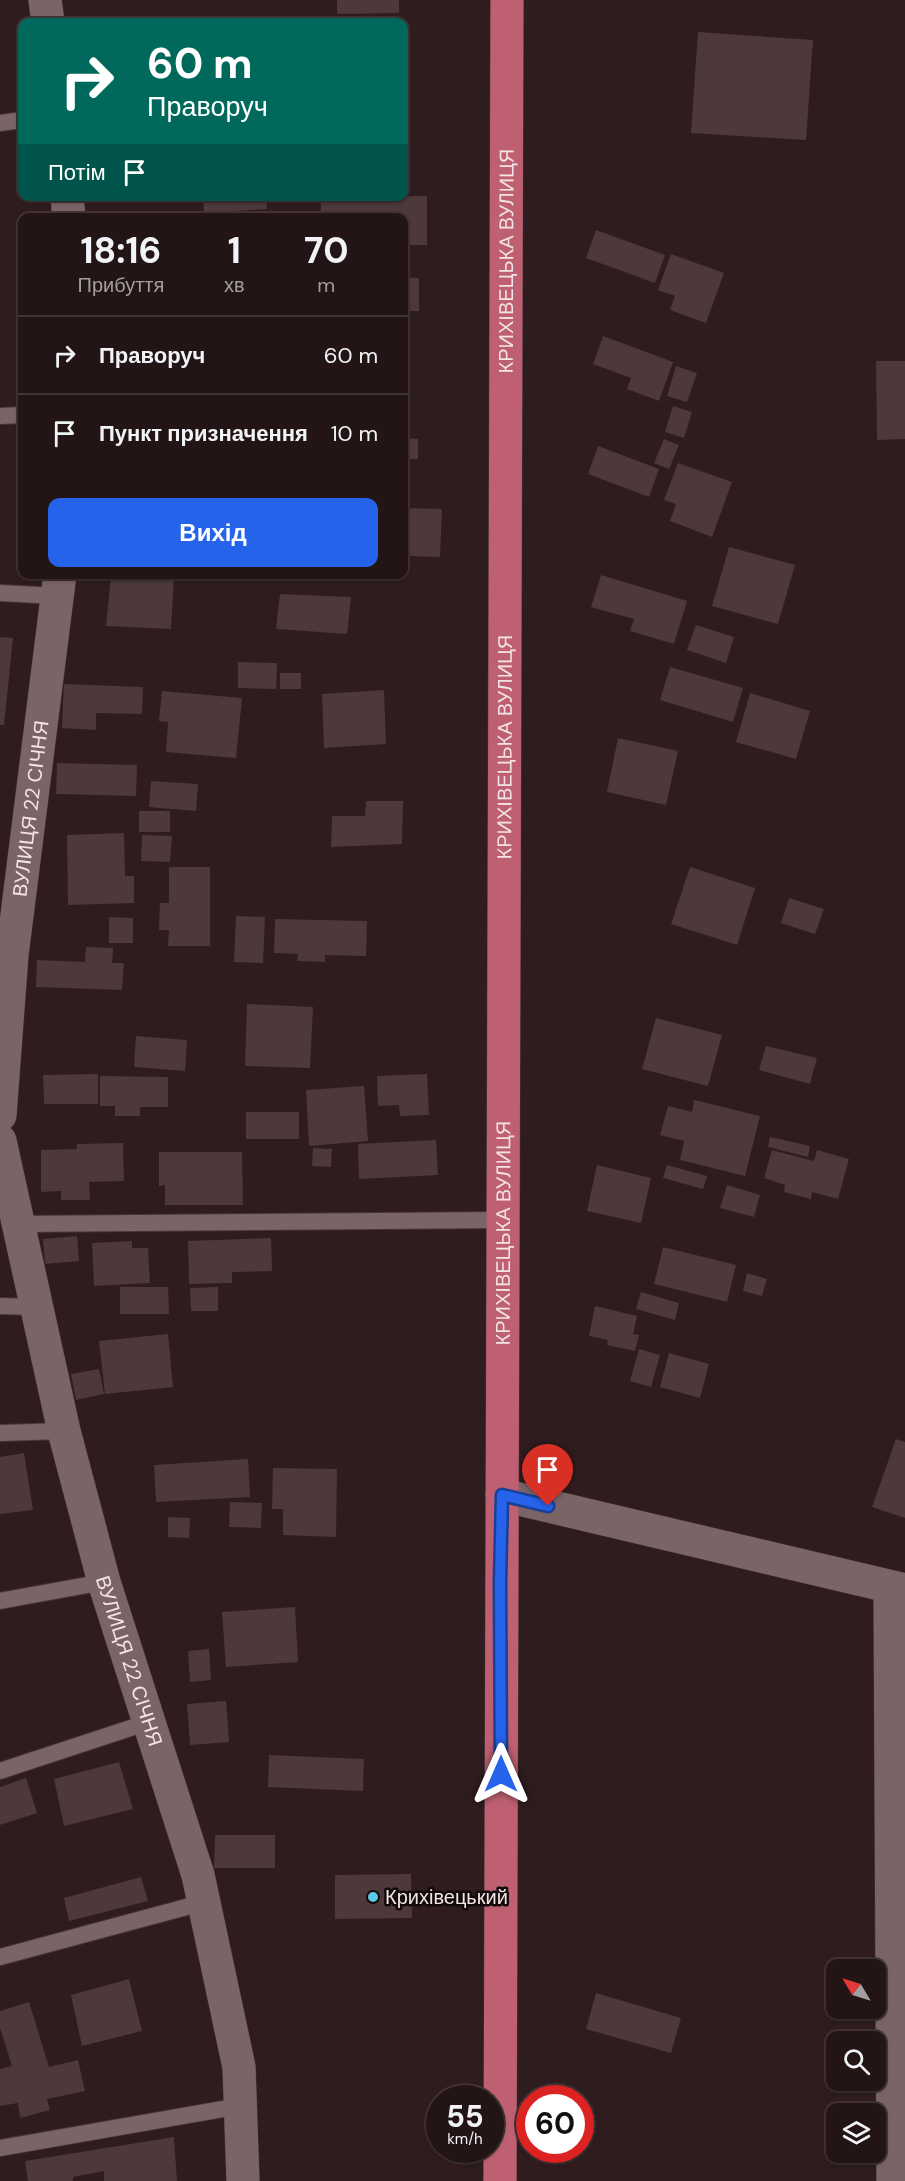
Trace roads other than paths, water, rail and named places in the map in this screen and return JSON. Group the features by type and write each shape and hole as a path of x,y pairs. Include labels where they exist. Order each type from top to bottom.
{"main road":[{"name":"КРИХІВЕЦЬКА ВУЛИЦЯ","path":"500,2181 500,1582 507,0"}],"street":[{"path":"45,0 47,18"},
{"name":"ВУЛИЦЯ 22 СІЧНЯ","path":"0,1114 6,955 59,585"},
{"name":"ВУЛИЦЯ 22 СІЧНЯ","path":"0,1141 64,1431 104,1582 205,1902 239,2067 243,2181"},
{"path":"502,1495 898,1588 892,2181"}],"lane":[{"path":"0,123 18,121"},
{"path":"0,416 18,415"},
{"path":"0,593 59,585"},
{"path":"18,1224 502,1220"},
{"path":"0,1306 37,1307"},
{"path":"0,1433 64,1431"},
{"path":"0,1601 104,1582"},
{"path":"0,1772 149,1722"},
{"path":"0,1957 205,1902"},
{"path":"0,2148 240,2106"}],"place":[{"name":"Крихівецький","path":"373,1897"}]}
